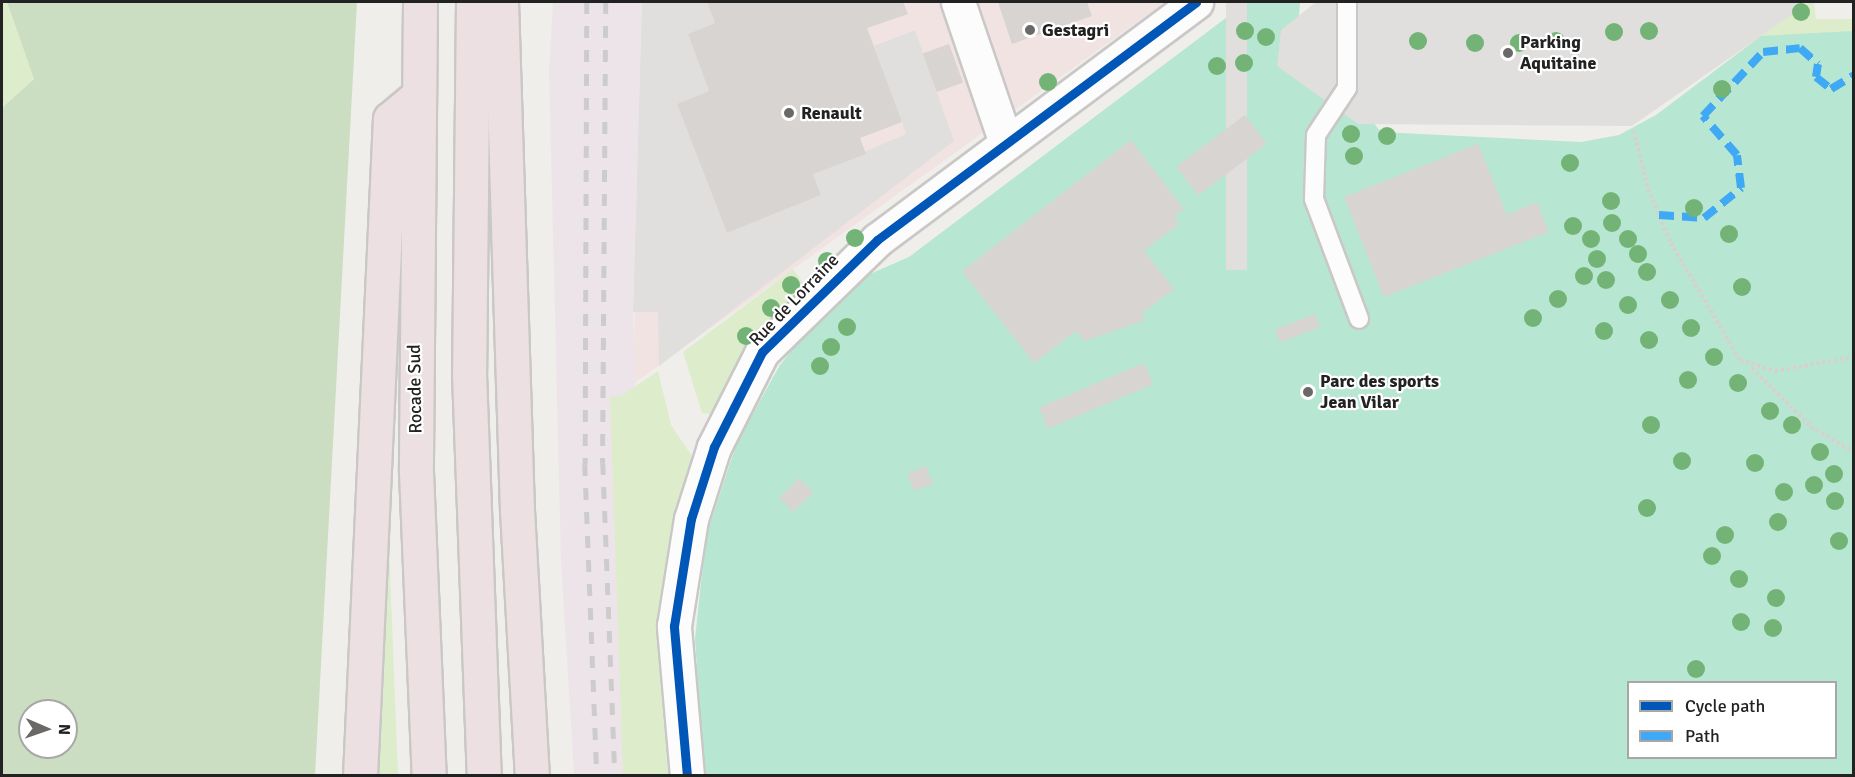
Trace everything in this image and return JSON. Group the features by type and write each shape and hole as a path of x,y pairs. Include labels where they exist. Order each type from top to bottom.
{"highway":[{"name":"Rocade Sud","path":"420,2 416,97 416,472 429,776"},
{"path":"473,2 469,373 484,776"},
{"path":"501,2 516,475 532,776"},
{"path":"360,776 390,119 416,97"}],"street":[{"path":"958,2 1006,143"},
{"name":"Rue de Lorraine","path":"687,776 674,626 691,519 714,447 762,352 877,240 1196,2"}],"lane":[{"path":"1347,2 1347,88 1316,135 1314,199 1359,319"}],"path":[{"path":"1634,131 1648,189 1686,272 1724,339 1811,428 1854,452"},
{"path":"1751,367 1802,370 1854,357"}],"shaded area":[{"path":"553,2 642,2 633,312 648,775 574,775 561,562 549,71"},
{"path":"642,2 1165,2 633,384"},
{"path":"642,2 707,2 715,23 688,34 709,91 677,104 727,233 821,195 813,174 906,134 874,46 915,30 954,141 659,366 658,312 633,312"},
{"path":"1226,2 1247,2 1247,270 1226,270"},
{"name":"Parking Aquitaine","path":"1316,2 1800,2 1800,9 1632,126 1358,124 1277,66 1281,30"}],"green space":[{"path":"2,2 7,2 34,79 2,108"},
{"path":"7,2 357,2 315,775 2,775 2,108 34,79"},
{"name":"Parc des sports Jean Vilar","path":"1247,2 1300,2 1298,30 1381,132 1581,142 1619,135 1656,115 1761,36 1853,31 1853,775 704,776 695,639 706,536 737,442 780,365 816,320 863,277 909,257"},
{"path":"1809,2 1814,2 1816,19 1853,19 1853,102 1814,99 1759,37"},
{"path":"793,269 805,286 775,321 716,415 702,413 683,352"},
{"path":"658,371 671,425 694,459 672,775 623,775 610,397 621,396"},
{"path":"388,520 398,775 373,776 382,522"}],"building":[{"name":"Renault","path":"707,2 903,2 908,14 867,28 902,122 860,138 866,154 813,174 821,195 727,233 677,104 709,91 688,34 715,23"},
{"name":"Gestagri","path":"998,2 1087,2 1092,16 1012,44"},
{"path":"949,44 963,83 937,92 923,54"},
{"path":"1245,115 1267,144 1198,196 1176,167"},
{"path":"1131,140 1184,209 1174,217 1179,224 1144,251 1174,289 1141,314 1146,320 1084,341 1076,331 1034,363 962,271"},
{"path":"1478,144 1507,215 1537,202 1549,232 1384,297 1344,197"},
{"path":"1315,314 1320,327 1280,342 1275,329"},
{"path":"1144,363 1153,384 1048,429 1039,408"},
{"path":"926,466 933,484 914,491 907,473"},
{"path":"799,478 813,492 793,512 779,498"}],"railway":[{"path":"587,2 585,464 597,776"},
{"path":"606,2 603,463 615,776"}],"marked path":[{"path":"1659,215 1704,218 1741,188 1737,155 1703,116 1763,52 1800,48 1818,64 1816,77 1831,89 1854,75"}],"cycle path":[{"path":"687,776 674,626 691,519 714,447 762,352 877,240 1196,2"}],"place":[{"name":"Gestagri","path":"1030,30"},
{"name":"Parking Aquitaine","path":"1508,53"},
{"name":"Renault","path":"789,113"},
{"name":"Parc des sports Jean Vilar","path":"1308,392"}]}
